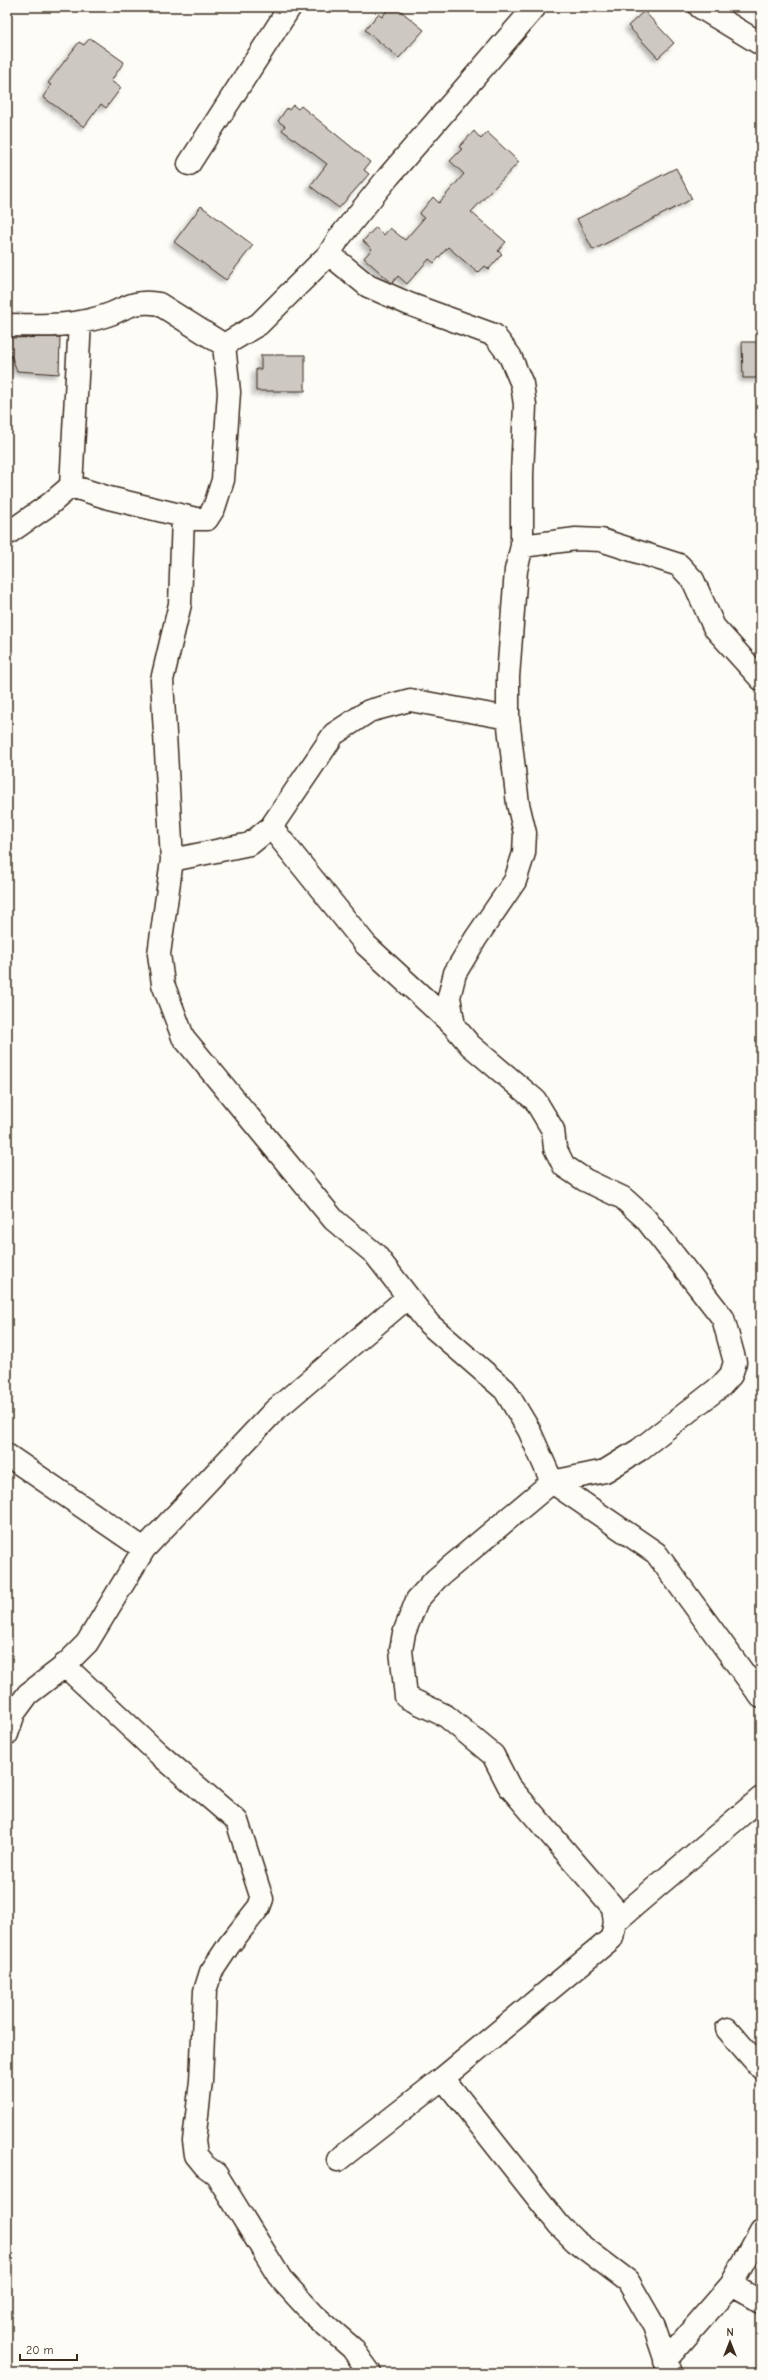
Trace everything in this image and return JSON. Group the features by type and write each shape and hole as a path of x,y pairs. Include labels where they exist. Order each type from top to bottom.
{"street":[{"path":"189,164 290,7"},
{"path":"224,345 260,324 329,254 339,238 389,176 535,7"},
{"path":"700,7 761,44"},
{"path":"329,254 368,286 408,304 494,335 510,356 522,384 525,405 522,475 522,546 516,570 508,677 508,718 518,804 525,833 524,853 516,881 476,938 455,973 449,997 454,1026"},
{"path":"7,325 51,325 80,322 112,314 131,303 147,301 159,304 224,345"},
{"path":"7,534 50,504 71,486 80,322"},
{"path":"71,486 109,498 183,516 196,519 207,519 214,508 223,480 229,392 224,345"},
{"path":"183,516 180,604 162,680 172,860 159,954 163,984 183,1037 334,1220 375,1254 429,1324 505,1390 529,1430 552,1482 656,1553 761,1697"},
{"path":"522,546 576,539 601,540 679,565 693,580 714,627 761,679"},
{"path":"172,860 250,844 271,828 334,734 369,711 410,700 508,718"},
{"path":"271,828 366,945 454,1026 470,1044 535,1100 553,1130 555,1148 564,1166 585,1180 623,1198 645,1218 723,1318 733,1350 735,1362 730,1374 721,1386 639,1450 605,1471 552,1482 436,1579 417,1600 404,1633 401,1650 406,1697 446,1716 492,1755 509,1786 613,1907 615,1922 612,1938 443,2078 338,2160"},
{"path":"7,1734 14,1713 28,1694 64,1666 87,1643 144,1549 274,1411 408,1297"},
{"path":"7,1455 144,1549"},
{"path":"64,1666 159,1754 238,1821 262,1899 259,1907 211,1972 205,1991 201,2081 194,2141 196,2155 205,2166 216,2174 281,2279 314,2315 352,2348 370,2373"},
{"path":"615,1922 761,1798"},
{"path":"727,2028 750,2058 761,2068"},
{"path":"443,2078 559,2225 575,2240 628,2281 654,2326 667,2367"},
{"path":"667,2367 731,2285 761,2231"},
{"path":"731,2285 761,2302"}],"building":[{"path":"390,7 396,7 424,30 399,58 365,30 378,14 382,17"},
{"path":"644,11 674,43 658,58 628,26"},
{"path":"90,38 124,62 111,81 121,88 106,108 101,104 84,127 43,97 51,85 48,83 79,42 84,45"},
{"path":"293,105 298,109 301,106 370,162 364,170 369,174 339,208 310,186 327,164 282,130 285,126 278,121 287,108 289,110"},
{"path":"474,131 481,139 487,132 519,162 471,212 506,242 498,251 502,254 489,269 485,266 478,273 448,247 434,263 429,259 407,284 398,276 392,283 364,258 372,249 363,241 376,227 384,235 390,228 405,240 424,218 419,214 433,197 439,203 464,174 450,161 462,149 459,147"},
{"path":"676,168 692,199 593,250 577,219"},
{"path":"201,206 253,245 226,280 174,242"},
{"path":"60,337 59,374 17,371 7,345 7,338"},
{"path":"742,342 761,342 761,378 743,378"},
{"path":"261,355 305,355 305,391 256,391 256,369 261,369"}]}
